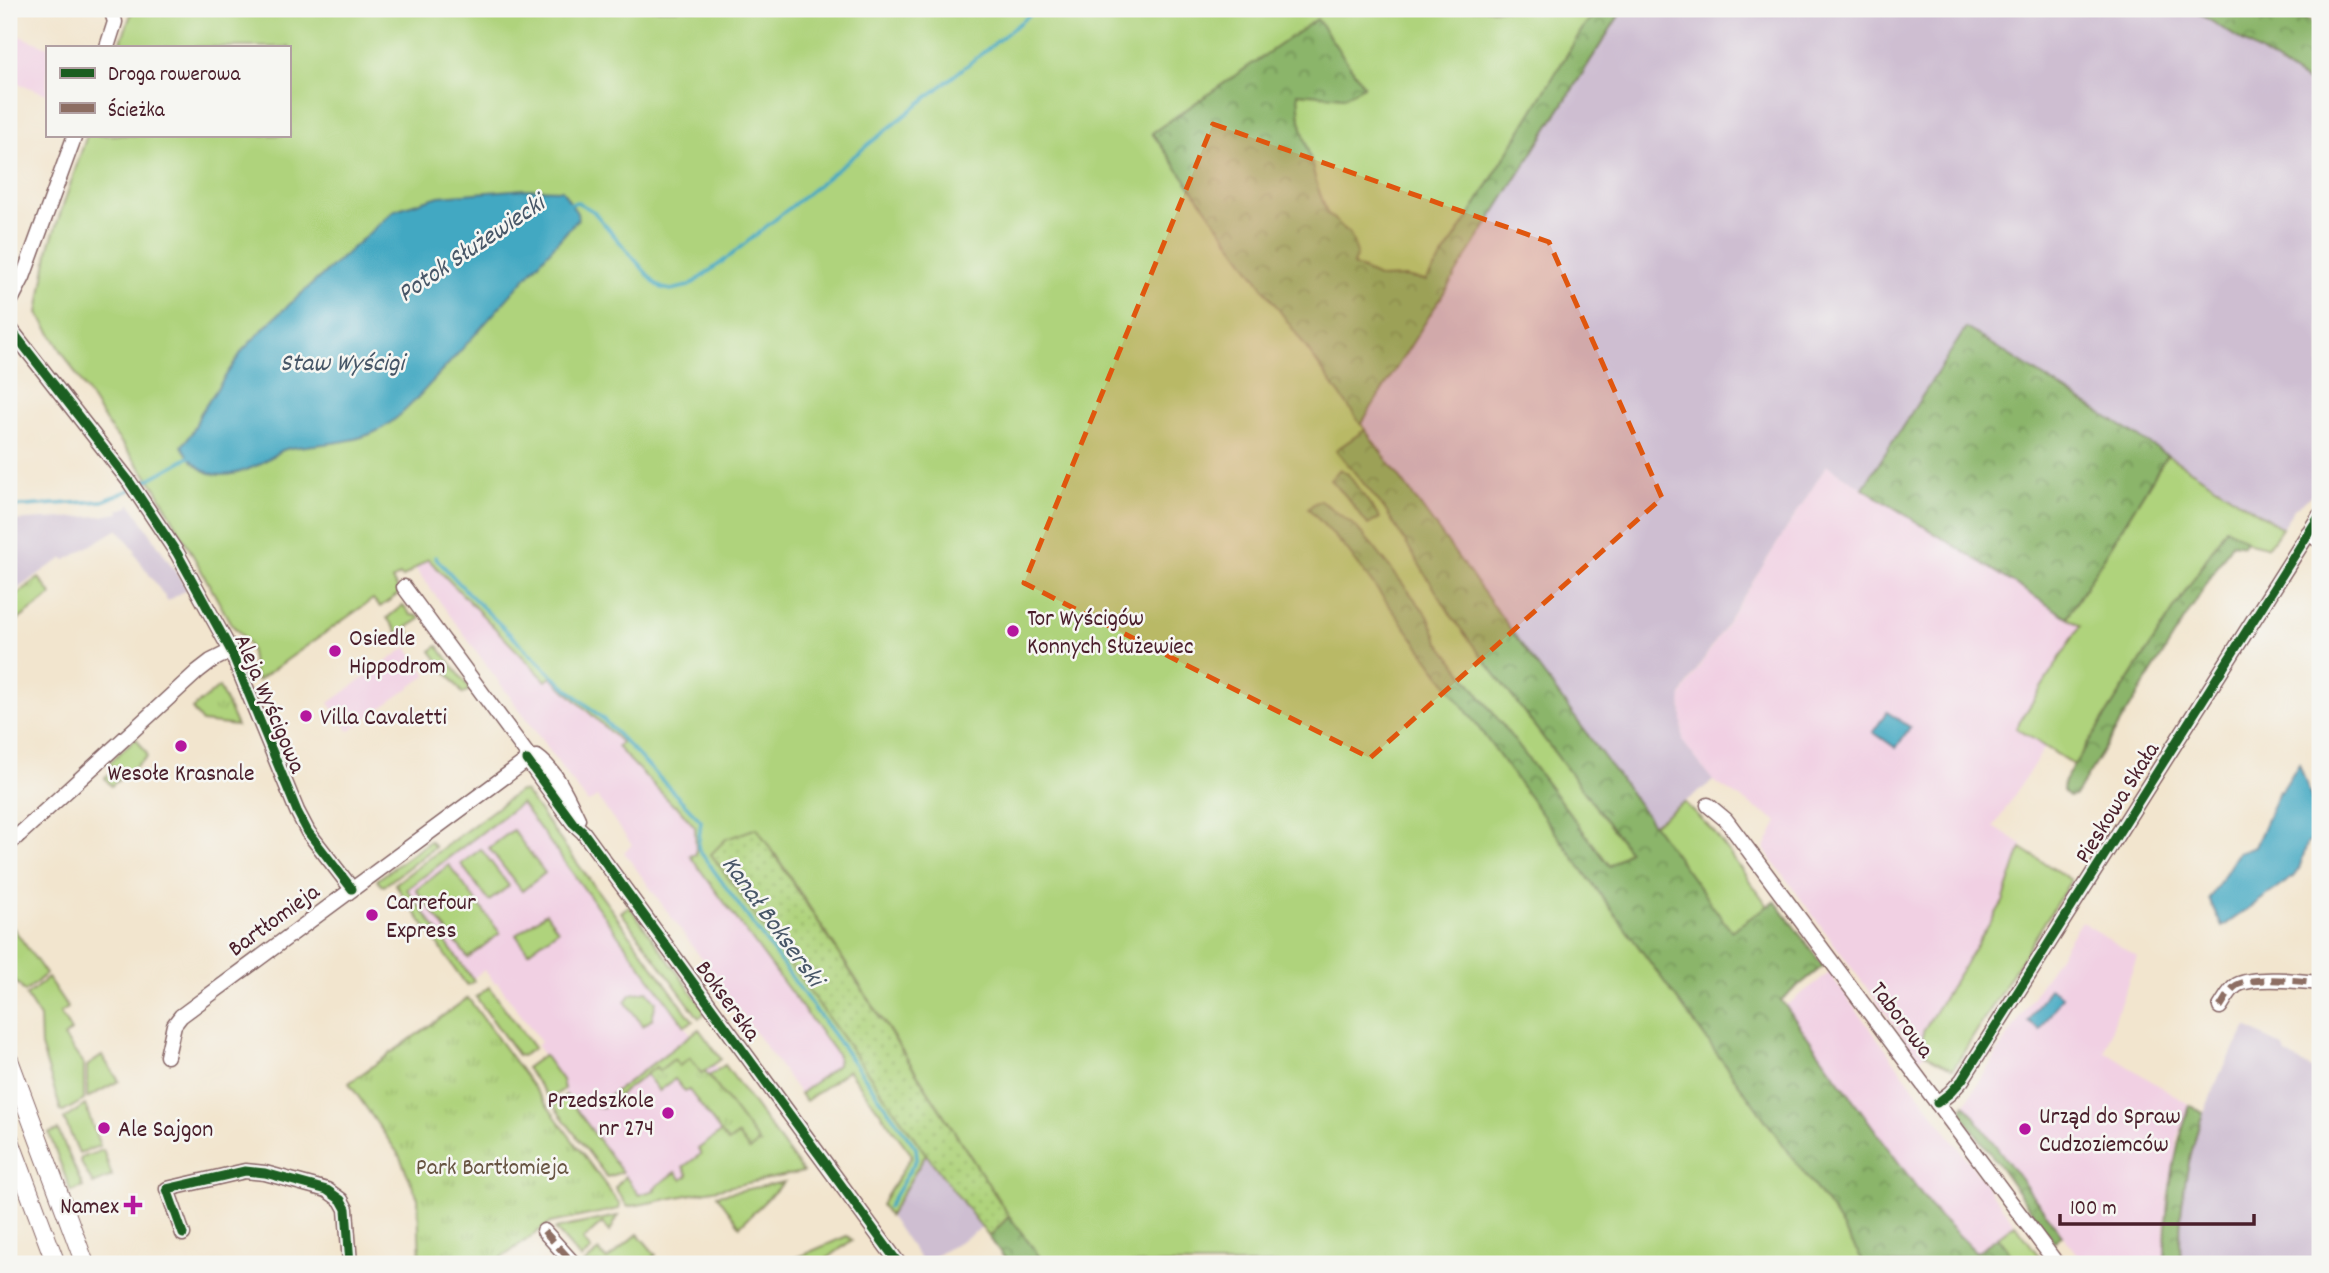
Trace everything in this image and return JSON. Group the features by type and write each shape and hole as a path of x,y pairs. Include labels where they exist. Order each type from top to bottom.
{"main road":[{"path":"9,1060 85,1264"},
{"path":"9,1138 56,1264"}],"street":[{"path":"107,46 115,22 111,9"},
{"path":"9,304 23,277 75,136"},
{"name":"Aleja Wyścigowa","path":"9,327 129,481 177,553 231,651 297,811 314,839 352,889"},
{"name":"Pieskowa Skała","path":"1937,1103 1951,1093 1962,1080 2314,537 2320,515"},
{"name":"Bokserska","path":"404,587 528,759 540,759 551,771 583,832 899,1264"},
{"path":"9,844 198,671 231,651"},
{"name":"Bartłomieja","path":"167,1056 174,1025 181,1016 528,759"},
{"name":"Taborowa","path":"1708,805 1726,820 2057,1264"},
{"path":"2220,1007 2232,989 2243,983 2290,979 2320,984"},
{"path":"183,1234 167,1189 245,1171 265,1173 327,1190 341,1200 346,1209 350,1264"},
{"path":"544,1231 574,1264"}],"highlighted area":[{"path":"1213,124 1549,242 1662,498 1370,758 1024,583"}],"shaded area":[{"path":"1623,9 2192,9 2320,90 2320,488 2294,509 2282,528 1966,329 1863,488 1827,465 1681,695 1683,742 1713,781 1652,826 1361,424"},
{"path":"9,32 46,46 46,94 9,80"},
{"path":"1827,465 2081,625 2016,728 2045,747 1994,827 2022,845 2003,902 1923,1031 1923,1049 1926,1054 1919,1059 1764,849 1778,822 1713,781 1683,742 1681,696"},
{"path":"130,503 187,589 168,601 134,553 136,551 118,529 66,560 64,558 47,568 9,595 9,521 101,516 119,513 118,510 129,507"},
{"path":"428,559 547,680 550,677 622,743 617,747 695,827 696,854 691,856 838,1056 838,1065 800,1094 624,852 632,845 597,797 588,803 415,568"},
{"path":"407,647 427,675 349,731 329,703"},
{"path":"521,803 779,1154 638,1195 565,1094 562,1080 537,1046 541,1042 497,982 484,970 472,979 407,890"},
{"path":"2081,921 2137,957 2105,1052 2190,1105 2178,1138 2168,1190 2164,1229 2165,1264 2084,1264 1965,1104"},
{"path":"1829,973 2015,1224 1976,1252 1933,1210 1785,1006"},
{"path":"2247,1027 2284,1048 2286,1054 2320,1074 2320,1264 2181,1264 2180,1209 2194,1137 2220,1074"},
{"path":"926,1154 982,1228 929,1260 929,1264 924,1264 889,1216"}],"green space":[{"name":"Tor Wyścigów Konnych Służewiec","path":"133,9 1623,9 1361,424 1652,825 1684,802 1713,831 1768,906 1731,932 1933,1210 1979,1256 1973,1264 1045,1264 1009,1216 775,854 712,854 926,1154 889,1216 881,1205 912,1155 848,1070 806,1101 800,1094 837,1065 838,1056 690,856 696,854 695,827 617,747 621,742 551,677 546,681 428,559 402,578 400,575 392,580 400,593 380,607 373,599 257,681 248,645 231,624 155,487 107,424 38,313 49,247 87,136 290,136 290,46 119,46"},
{"path":"1604,9 1623,9 1361,424 1152,133 1317,19 1364,86 1344,97 1298,93 1300,120 1327,213 1350,234 1357,253 1353,265 1380,278 1405,277 1426,281 1466,221 1586,23"},
{"path":"2192,9 2253,9 2261,19 2286,9 2299,14 2320,30 2320,90"},
{"path":"1966,328 2167,455 2067,617 1863,488"},
{"path":"1365,430 1731,931 1775,901 1823,966 1781,1000 1933,1210 1976,1252 1998,1237 2019,1264 1865,1264 1834,1214 1394,612 1347,550 1308,508 1320,500 1355,526 1373,546 1428,616 1439,642 1610,866 1629,851 1454,620 1384,508 1336,450"},
{"path":"2167,455 2282,528 2266,547 2250,543 2226,529 2074,765 2016,728 2080,626 2067,617"},
{"path":"1340,469 1347,473 1380,518 1368,525 1330,480"},
{"path":"2226,528 2246,540 2243,545 2232,543 2075,796 2069,797 2063,791 2064,781"},
{"path":"39,578 52,595 18,620 9,606 9,600"},
{"path":"403,605 411,615 420,619 406,628 413,638 406,643 387,618"},
{"path":"438,646 470,689 463,694 431,651"},
{"path":"219,687 237,726 202,722 192,709"},
{"path":"136,738 147,757 111,786 105,778 115,770 109,763"},
{"path":"519,791 525,792 693,1021 685,1026 521,803 407,889 474,981 468,985 465,983 395,884"},
{"path":"757,828 1009,1216 989,1237 926,1154 711,854 726,839"},
{"path":"513,830 545,873 522,891 489,848"},
{"path":"430,841 435,847 384,886 381,885 377,880"},
{"path":"2021,848 2071,880 1953,1069 1929,1056 1924,1047 1923,1031 2003,902"},
{"path":"481,849 509,886 489,901 461,864"},
{"path":"449,865 500,933 468,958 416,890"},
{"path":"629,906 704,1009 703,1016 699,1018 621,912"},
{"path":"546,913 558,930 528,952 516,935"},
{"path":"9,922 46,974 25,992 9,974"},
{"path":"48,978 68,1008 60,1013 71,1031 64,1037 84,1065 84,1100 63,1112 41,1046 40,1018 26,996"},
{"path":"489,987 534,1048 522,1056 518,1055 476,997"},
{"path":"647,991 656,1002 652,1019 643,1026 625,1001 632,994"},
{"name":"Park Bartłomieja","path":"468,998 620,1205 619,1209 550,1223 493,1264 420,1264 418,1198 399,1155 349,1083"},
{"path":"699,1029 721,1059 701,1074 679,1066 674,1060 659,1071 656,1067 602,1108 596,1106"},
{"path":"544,1055 562,1080 564,1089 550,1099 526,1068"},
{"path":"102,1056 119,1081 87,1098 87,1066"},
{"path":"690,1058 701,1073 705,1071 759,1143 749,1150 738,1135 728,1142 689,1090 685,1092 675,1079 659,1091 646,1074 656,1067 659,1071 674,1059 679,1066"},
{"path":"725,1065 803,1172 628,1207 615,1188 625,1176 639,1195 655,1190 654,1188 676,1172 682,1180 688,1175 683,1167 701,1154 698,1149 721,1132 728,1142 738,1135 759,1143 709,1076"},
{"path":"566,1095 622,1172 607,1177 553,1105"},
{"path":"1965,1104 2062,1235 2054,1242 1962,1115 1961,1110"},
{"path":"85,1105 100,1146 79,1153 64,1119"},
{"path":"2190,1105 2203,1113 2184,1188 2180,1226 2181,1264 2165,1264 2170,1184"},
{"path":"58,1130 83,1187 71,1192 49,1133"},
{"path":"103,1150 112,1176 93,1184 80,1161 81,1158"},
{"path":"784,1182 740,1226 717,1195"},
{"path":"618,1216 610,1232 602,1223 583,1240 591,1250 581,1259 555,1229"},
{"path":"1009,1216 1045,1264 1009,1264 989,1237"},
{"path":"2015,1224 2045,1264 2019,1264 1998,1237"},
{"path":"638,1234 656,1255 645,1264 584,1264 599,1251 607,1260"},
{"path":"847,1236 852,1240 820,1264 788,1264 793,1259"}],"water":[{"name":"Staw Wyścigi","path":"524,189 562,190 578,219 403,413 375,432 341,442 284,450 235,474 224,475 206,471 189,457 182,446 243,350 272,320 395,210 439,196"},
{"path":"1887,712 1910,727 1896,748 1873,732"},
{"path":"2299,763 2320,823 2320,834 2307,844 2299,869 2293,877 2222,927 2209,899 2238,853 2255,847 2279,791 2281,792"},
{"path":"2049,988 2062,996 2040,1030 2028,1022"}],"waterway":[{"name":"Potok Służewiecki","path":"567,205 577,202 593,211 662,288 671,290 689,286 1037,9"},
{"name":"Potok Służewiecki","path":"137,486 191,456"},
{"name":"Potok Służewiecki","path":"9,507 103,501 130,490"},
{"name":"Kanał Bokserski","path":"435,557 554,677 602,718 701,821 698,847 701,853 916,1148 917,1158 888,1207"}],"marked path":[{"path":"2220,1007 2232,990 2245,982 2278,980 2320,983"},
{"path":"544,1231 574,1264"}],"cycle path":[{"path":"9,327 129,481 177,553 231,651 297,811 308,832 352,889"},
{"path":"1937,1103 1962,1080 2320,515"},
{"path":"527,760 573,823 583,832 899,1264"},
{"path":"183,1234 167,1189 245,1171 265,1173 327,1190 341,1200 346,1209 350,1264"}],"place":[{"name":"Tor Wyścigów Konnych Służewiec","path":"1013,631"},
{"name":"Osiedle Hippodrom","path":"335,651"},
{"name":"Villa Cavaletti","path":"306,716"},
{"name":"Wesołe Krasnale","path":"181,746"},
{"name":"Carrefour Express","path":"372,915"},
{"name":"Przedszkole nr 274","path":"668,1113"},
{"name":"Ale Sajgon","path":"104,1128"},
{"name":"Urząd do Spraw Cudzoziemców","path":"2025,1129"},
{"name":"Namex","path":"133,1205"}]}
